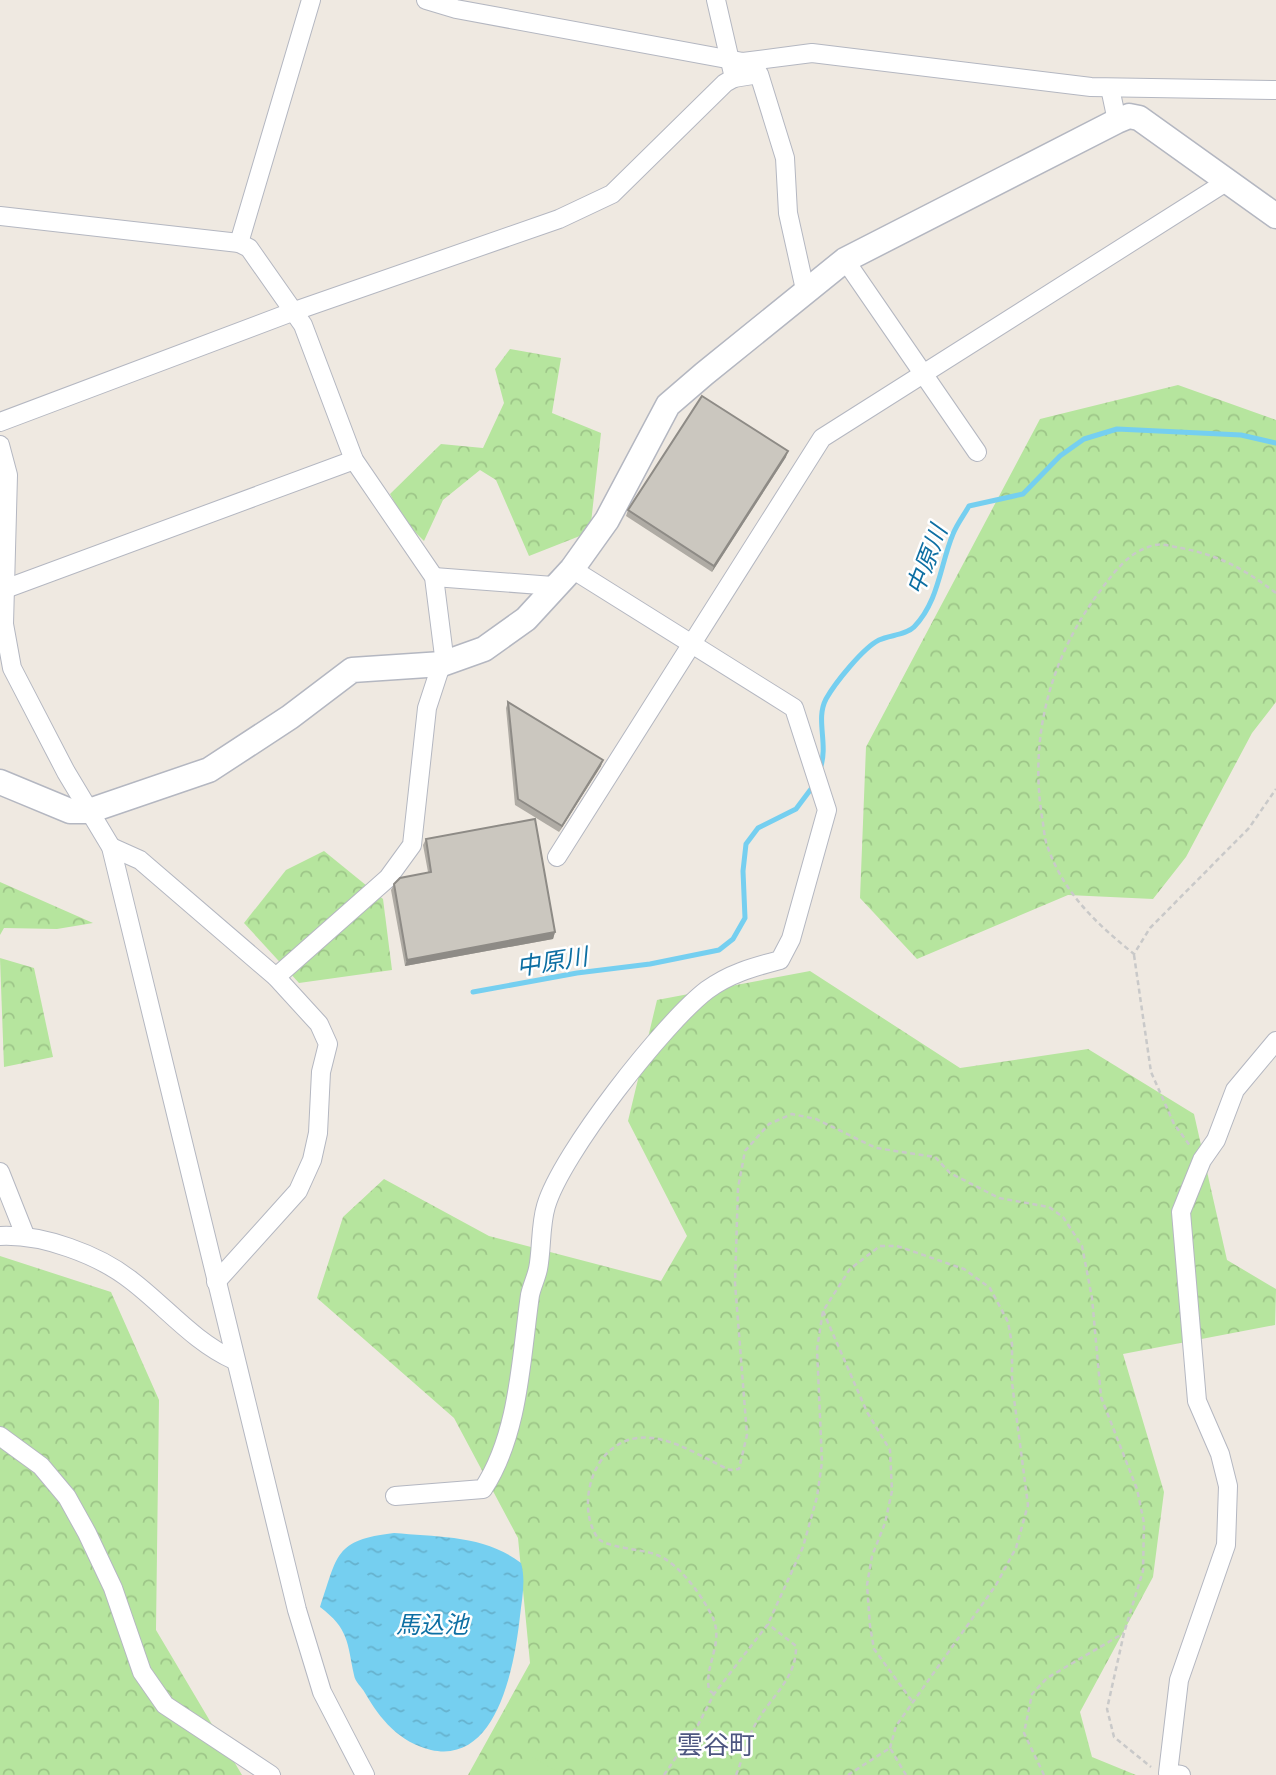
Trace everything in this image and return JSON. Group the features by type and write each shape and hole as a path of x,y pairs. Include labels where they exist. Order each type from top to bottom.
{"street":[{"path":"239,243 311,0"},
{"path":"426,0 456,9 743,62 812,52 1110,88 1276,90"},
{"path":"716,0 734,78"},
{"path":"0,422 292,312 559,219 612,194 725,83 734,78 759,74 785,158 788,213 806,293"},
{"path":"1110,88 1117,121"},
{"path":"0,782 70,811 89,811 209,770 290,717 352,670 443,664 484,649 526,619 572,569 607,520 668,405 845,260 1117,121 1129,116 1139,118 1276,216"},
{"path":"557,857 822,438 1226,182"},
{"path":"0,216 239,243 249,248 303,325 354,460 433,577 443,664 427,708 412,845 388,878 276,977"},
{"path":"845,260 977,452"},
{"path":"0,445 8,475 4,624 12,668 111,847 272,1518 322,1692 365,1775"},
{"path":"5,589 354,460"},
{"path":"395,1496 482,1489 497,1467 514,1401 531,1291 538,1271 545,1207 555,1183 581,1140 658,1039 706,991 733,973 780,960 792,939 827,810 794,708 572,569"},
{"path":"433,577 554,586"},
{"path":"111,847 140,860 276,977 319,1024 328,1044 321,1072 318,1133 312,1160 298,1191 216,1282"},
{"path":"1174,1774 1179,1680 1226,1545 1228,1486 1220,1454 1197,1401 1181,1212 1202,1160 1216,1140 1235,1090 1276,1041"},
{"path":"0,1172 25,1235"},
{"path":"0,1236 25,1235 90,1257 131,1280 216,1352 234,1360"},
{"path":"0,1436 41,1466 67,1497 88,1533 113,1588 142,1672 165,1705 271,1775"}],"path":[{"path":"1134,954 1091,919 1048,848 1037,786 1041,719 1052,682 1080,617 1129,555 1158,544 1214,555 1249,573 1276,593"},
{"path":"1202,1160 1174,1124 1157,1092 1151,1072 1134,954 1150,928 1249,828 1276,789"},
{"path":"714,1694 709,1690 707,1680 716,1646 717,1633 712,1617 671,1563 648,1552 606,1544 597,1537 589,1505 590,1485 596,1464 608,1451 636,1438 663,1439 730,1470 739,1469 747,1435 735,1283 738,1188 745,1151 769,1124 792,1114 816,1119 876,1148 934,1157 950,1173 999,1198 1049,1207 1063,1217 1082,1246 1092,1298 1101,1397 1137,1489 1143,1523 1143,1571 1124,1633 1107,1709 1114,1737 1148,1766 1174,1774"},
{"path":"664,1775 698,1725 714,1694 768,1624 803,1547 817,1497 822,1462 817,1349 823,1311 850,1269 880,1246 897,1246 964,1269 990,1288 1008,1322 1012,1344 1012,1383 1028,1505 1016,1548 996,1585 912,1701 896,1726 890,1748 848,1775"},
{"path":"823,1311 867,1412 890,1450 892,1491 885,1523 872,1556 867,1586 870,1626 874,1649 912,1701"},
{"path":"736,1775 756,1723 786,1684 796,1654 796,1646 768,1624"},
{"path":"1044,1775 1024,1733 1032,1694 1047,1678 1124,1633"},
{"path":"890,1748 906,1775"}],"green space":[{"path":"510,349 561,358 552,413 601,433 590,532 529,556 496,480 480,470 443,500 424,541 405,522 390,494 441,444 483,448 504,403 495,369"},
{"path":"1178,385 1276,420 1276,702 1252,733 1186,857 1153,899 1068,895 917,959 860,898 866,747 1040,419"},
{"path":"324,851 383,899 392,970 299,983 244,923 286,870"},
{"path":"0,882 93,923 57,929 4,928 0,935"},
{"path":"0,958 34,968 53,1057 4,1067"},
{"path":"810,971 960,1068 1088,1049 1194,1114 1227,1260 1276,1289 1275,1325 1123,1354 1164,1492 1153,1577 1080,1712 1092,1757 1136,1775 468,1775 530,1663 518,1538 454,1418 317,1298 343,1217 384,1179 489,1236 661,1281 687,1236 628,1121 657,1000"},
{"path":"0,1256 111,1292 159,1400 156,1630 242,1775 0,1775"},
{"path":"532,1757 563,1775 505,1775 510,1768"}],"water":[{"name":"馬込池","path":"394,1533 477,1542 521,1563 523,1596 508,1682 488,1726 473,1742 454,1750 431,1750 420,1746 400,1735 384,1720 356,1680 342,1629 320,1607 341,1553 360,1540"}],"building":[{"path":"702,396 788,451 714,566 628,510"},
{"path":"508,702 603,760 562,826 518,799"},
{"path":"535,819 555,932 407,960 394,884 400,878 431,872 426,839"}],"waterway":[{"name":"中原川","path":"820,769 823,750 822,715 826,699 843,675 872,644 911,630 922,617 934,594 953,534 969,506 1023,494 1060,456 1084,439 1117,429 1241,435 1276,443"},
{"name":"中原川","path":"473,992 577,973 650,964 719,950 733,939 745,918 743,871 746,844 758,828 796,809 814,785"}],"district":[{"name":"雲谷町","path":"716,1745"}]}
